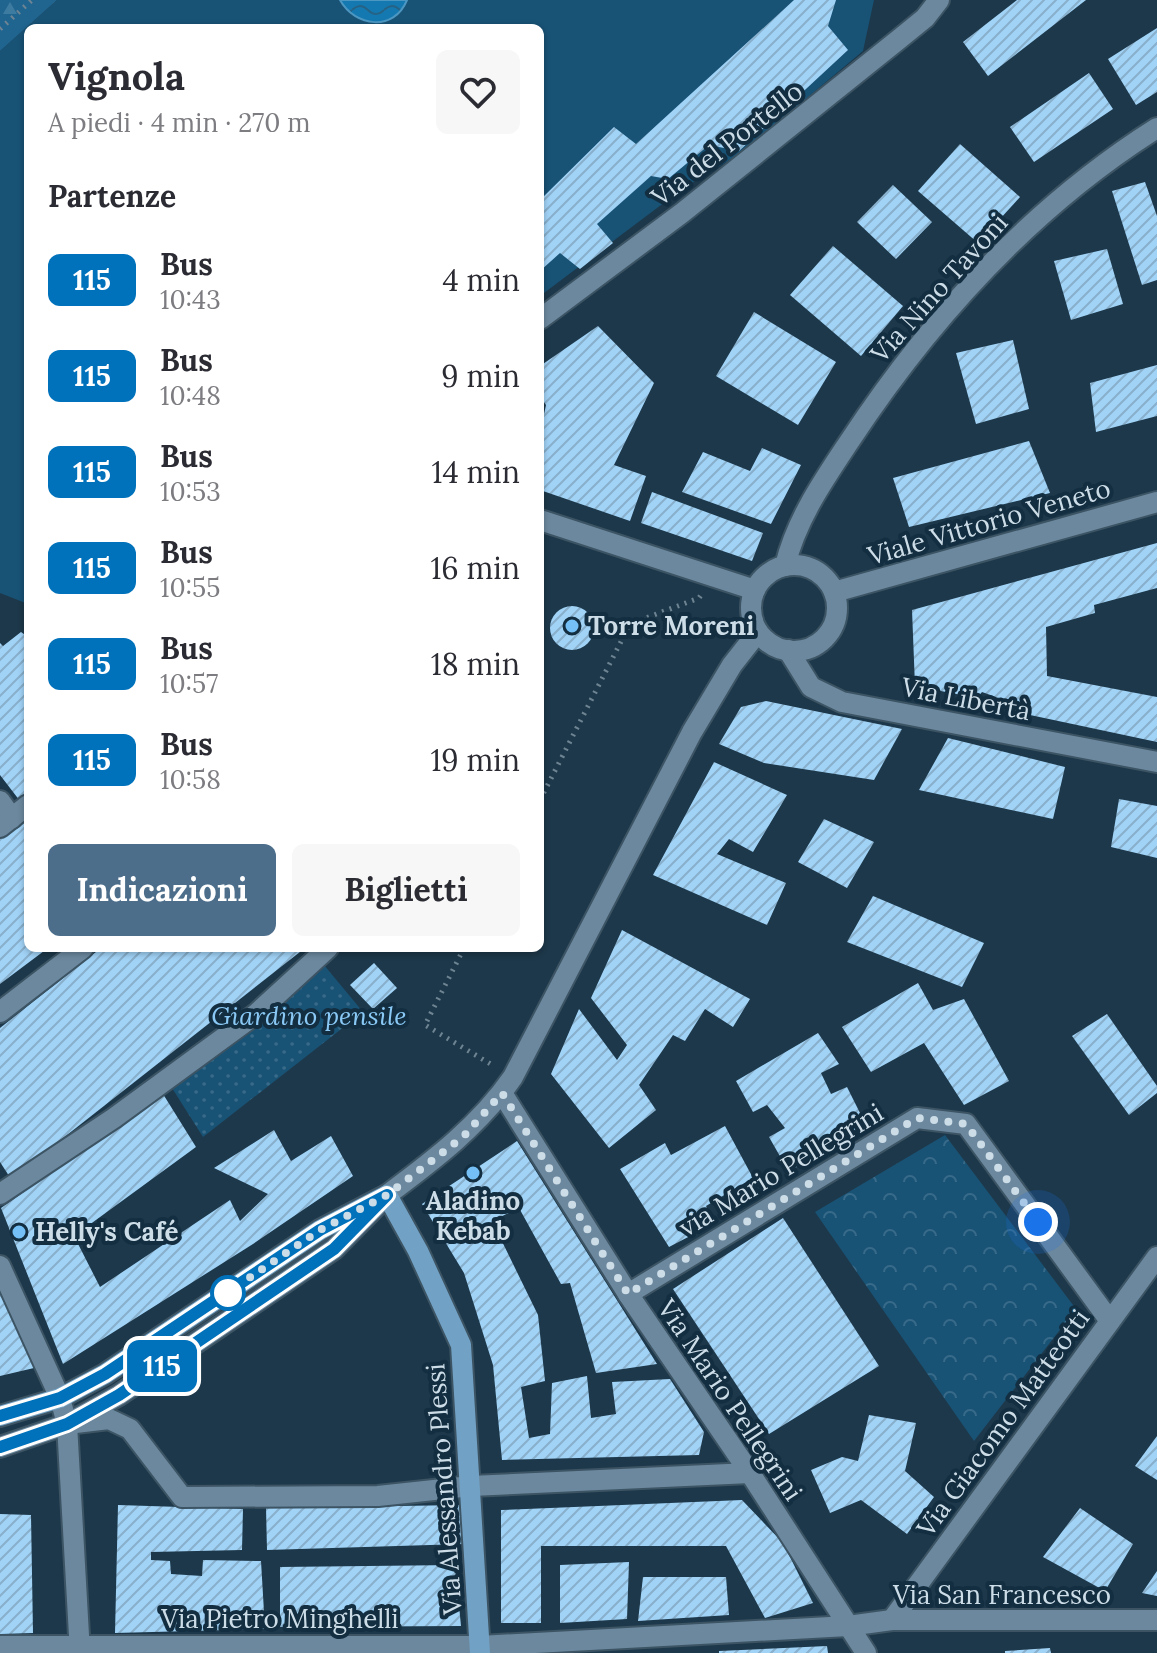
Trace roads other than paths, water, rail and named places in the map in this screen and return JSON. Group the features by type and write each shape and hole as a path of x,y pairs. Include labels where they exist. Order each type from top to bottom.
{"main road":[{"path":"0,1416 60,1398 105,1374 320,1230 387,1195"},
{"name":"Via Alessandro Plessi","path":"387,1195 418,1251 461,1345 480,1650"}],"street":[{"name":"Via del Portello","path":"544,316 682,213 925,18 939,0"},
{"name":"Via Nino Tavoni","path":"785,566 794,536 829,472 890,381 928,332 979,276 1069,191 1157,128"},
{"name":"Viale Vittorio Veneto","path":"834,592 1157,502"},
{"path":"544,521 755,590"},
{"path":"800,565 814,570 826,579 834,592 836,614 828,634 810,647 788,650 776,647 758,632 751,611 755,590 773,571 785,566 800,565"},
{"path":"0,1447 67,1424 119,1395 334,1249 387,1195 464,1136 507,1085 692,732 732,665 758,632"},
{"name":"Via Libertà","path":"788,650 811,687 842,702 1157,762"},
{"path":"0,1012 78,952"},
{"path":"0,1194 114,1118 256,1014 324,952"},
{"name":"Via Mario Pellegrini","path":"507,1085 628,1294 750,1473 866,1653"},
{"name":"via Mario Pellegrini","path":"628,1294 917,1118 966,1124 1110,1321"},
{"name":"Via Giacomo Matteotti","path":"892,1620 1157,1257"},
{"path":"0,1266 60,1398 67,1424 80,1648"},
{"path":"67,1424 109,1419 130,1429 182,1497 378,1496 471,1486 750,1473"},
{"name":"Via San Francesco","path":"848,1626 892,1620 1157,1620"},
{"name":"Via Pietro Minghelli","path":"0,1646 480,1650 848,1626"}],"water":[{"path":"340,0 407,0 393,17 374,22 355,16"}],"place":[{"name":"Torre Moreni","path":"572,626"},
{"name":"Aladino Kebab","path":"473,1173"},
{"name":"Helly's Café","path":"19,1232"}],"park label":[{"name":"Giardino pensile","path":"309,1016"}]}
